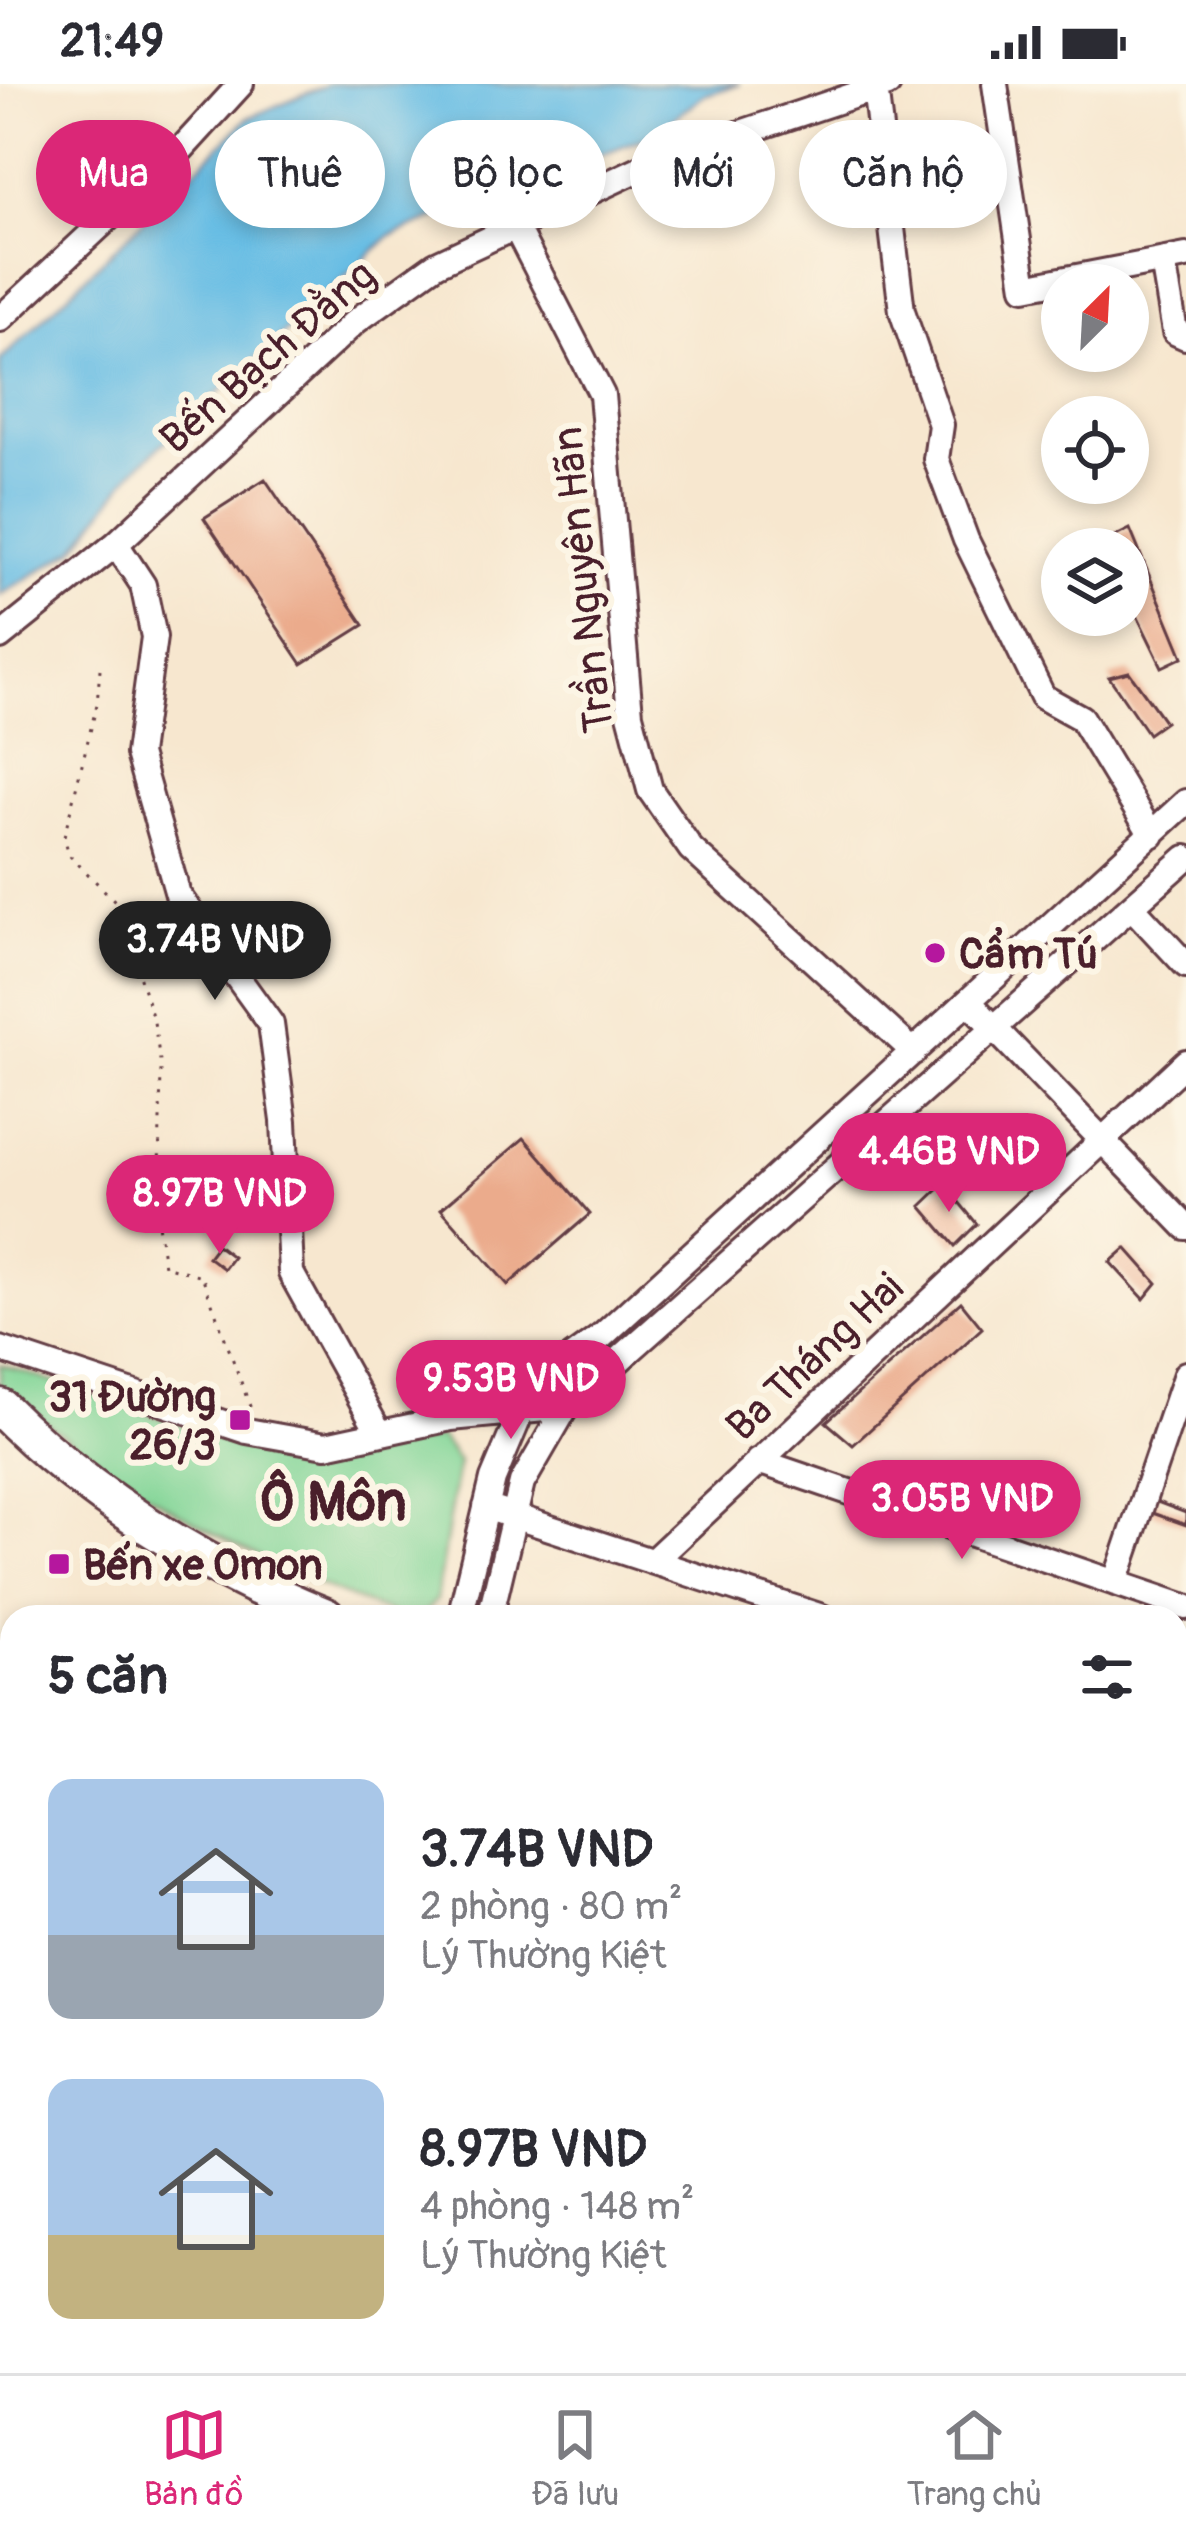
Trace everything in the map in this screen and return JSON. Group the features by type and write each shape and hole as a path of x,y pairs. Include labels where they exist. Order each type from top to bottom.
{"highway":[{"path":"0,1407 34,1441 137,1519 255,1588 297,1605"}],"street":[{"path":"0,319 159,171 241,84"},
{"path":"995,84 1025,286 1174,258 1170,321 1175,332 1186,337"},
{"path":"881,86 902,310 941,425 936,459 966,540 1043,697 1081,718 1152,835"},
{"name":"Bến Bạch Đằng","path":"606,183 654,162 881,86"},
{"name":"Bến Bạch Đằng","path":"0,637 116,544 356,321 436,264 506,228"},
{"name":"Trần Nguyên Hãn","path":"516,228 602,394 630,714 650,790 692,849 914,1052"},
{"path":"116,544 143,585 154,637 138,754 178,895 271,1024 284,1120 291,1274 379,1432"},
{"path":"451,1418 540,1381 602,1336 1186,802"},
{"path":"493,1605 533,1456 566,1407 1186,857"},
{"path":"1132,907 1186,965"},
{"path":"969,1002 1186,1227"},
{"name":"Ba Tháng Hai","path":"654,1560 1186,1062"},
{"path":"0,1349 259,1434 326,1445 451,1418 566,1407"},
{"path":"1115,1583 1186,1374"},
{"path":"463,1605 493,1479 519,1411 540,1381"},
{"path":"451,1418 483,1436 491,1450 493,1479"},
{"path":"758,1461 1180,1605"},
{"path":"486,1507 787,1605"}],"path":[{"path":"100,669 97,704 64,825 65,846 116,902 154,1022 161,1068 158,1224 164,1265 170,1271 195,1271 204,1279 259,1434"}],"green space":[{"path":"0,1364 296,1464 346,1461 440,1437 458,1462 436,1600 432,1605 370,1605 241,1548 141,1490 0,1386"}],"water":[{"path":"328,84 740,84 704,95 672,120 630,120 630,143 606,153 606,120 409,120 411,228 390,236 134,470 75,549 0,595 0,361 136,228 191,228 191,174 215,150 215,228 385,228 385,120 248,118"}],"building":[{"path":"265,479 364,625 302,664 204,518"},
{"path":"1149,575 1183,657 1162,667 1147,636"},
{"path":"1129,672 1165,722 1148,734 1109,677"},
{"path":"524,1138 590,1214 508,1285 441,1209"},
{"path":"944,1184 977,1224 955,1246 921,1206"},
{"path":"217,1245 233,1257 224,1269 208,1257"},
{"path":"1126,1248 1157,1283 1144,1299 1110,1262"},
{"path":"961,1302 982,1328 853,1445 826,1422"},
{"path":"1152,1500 1186,1513 1186,1525 1152,1513"}],"place":[{"name":"Cẩm Tú","path":"935,953"},
{"name":"31 Đường 26/3","path":"240,1420"},
{"name":"Bến xe Omon","path":"59,1564"}],"district":[{"name":"Ô Môn","path":"333,1501"}]}
